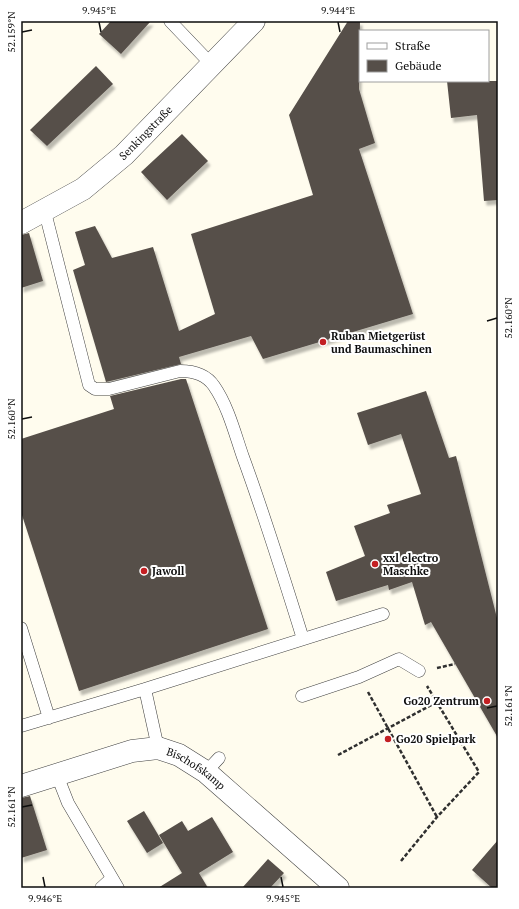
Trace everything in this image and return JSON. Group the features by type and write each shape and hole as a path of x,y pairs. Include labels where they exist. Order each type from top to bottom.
{"street":[{"name":"Senkingstraße","path":"21,223 45,212 83,189 124,155 254,21"},
{"name":"Bischofskamp","path":"21,786 132,751 158,748 213,765 338,888"}],"lane":[{"path":"170,21 212,65"},
{"path":"45,212 89,385 96,389 109,389 180,371 191,371 200,374 214,386 229,418 257,494 303,639"},
{"path":"21,726 145,689 383,614"},
{"path":"21,628 49,718"},
{"path":"302,696 399,660 419,671"},
{"path":"145,689 158,748"},
{"path":"57,775 68,803 115,883 101,888"}],"path":[{"path":"401,861 437,817 479,772 419,671"},
{"path":"359,676 437,817"},
{"path":"338,755 437,702"}],"building":[{"path":"111,21 151,21 121,54 99,34"},
{"path":"348,21 360,21 359,89 375,143 359,149 413,314 263,359 251,336 179,357 181,364 106,382 73,270 85,265 75,232 95,226 112,258 153,247 179,331 215,314 191,234 313,195 289,115"},
{"path":"96,66 113,84 47,146 30,130"},
{"path":"498,81 498,200 484,201 477,115 451,118 447,82"},
{"path":"182,134 208,161 167,200 141,172"},
{"path":"29,233 43,281 21,288 21,235"},
{"name":"Jawoll","path":"186,379 268,629 79,691 21,512 21,439 114,409 110,396"},
{"path":"426,391 449,458 456,456 498,622 498,738 431,622 425,625 412,582 389,590 388,585 336,601 326,572 365,556 354,526 390,513 387,505 421,494 401,434 368,445 357,413"},
{"path":"30,796 47,850 21,858 21,798"},
{"path":"144,811 163,843 147,853 127,821"},
{"path":"212,817 233,852 199,873 208,888 158,888 182,873 159,835 182,821 188,831"},
{"path":"498,840 498,888 492,888 472,870"},
{"path":"268,859 284,873 270,888 242,888"}],"place":[{"name":"Ruban Mietgerüst und Baumaschinen","path":"323,342"},
{"name":"xxl electro Maschke","path":"375,564"},
{"name":"Jawoll","path":"144,571"},
{"name":"Go20 Zentrum","path":"487,701"},
{"name":"Go20 Spielpark","path":"388,739"}]}
